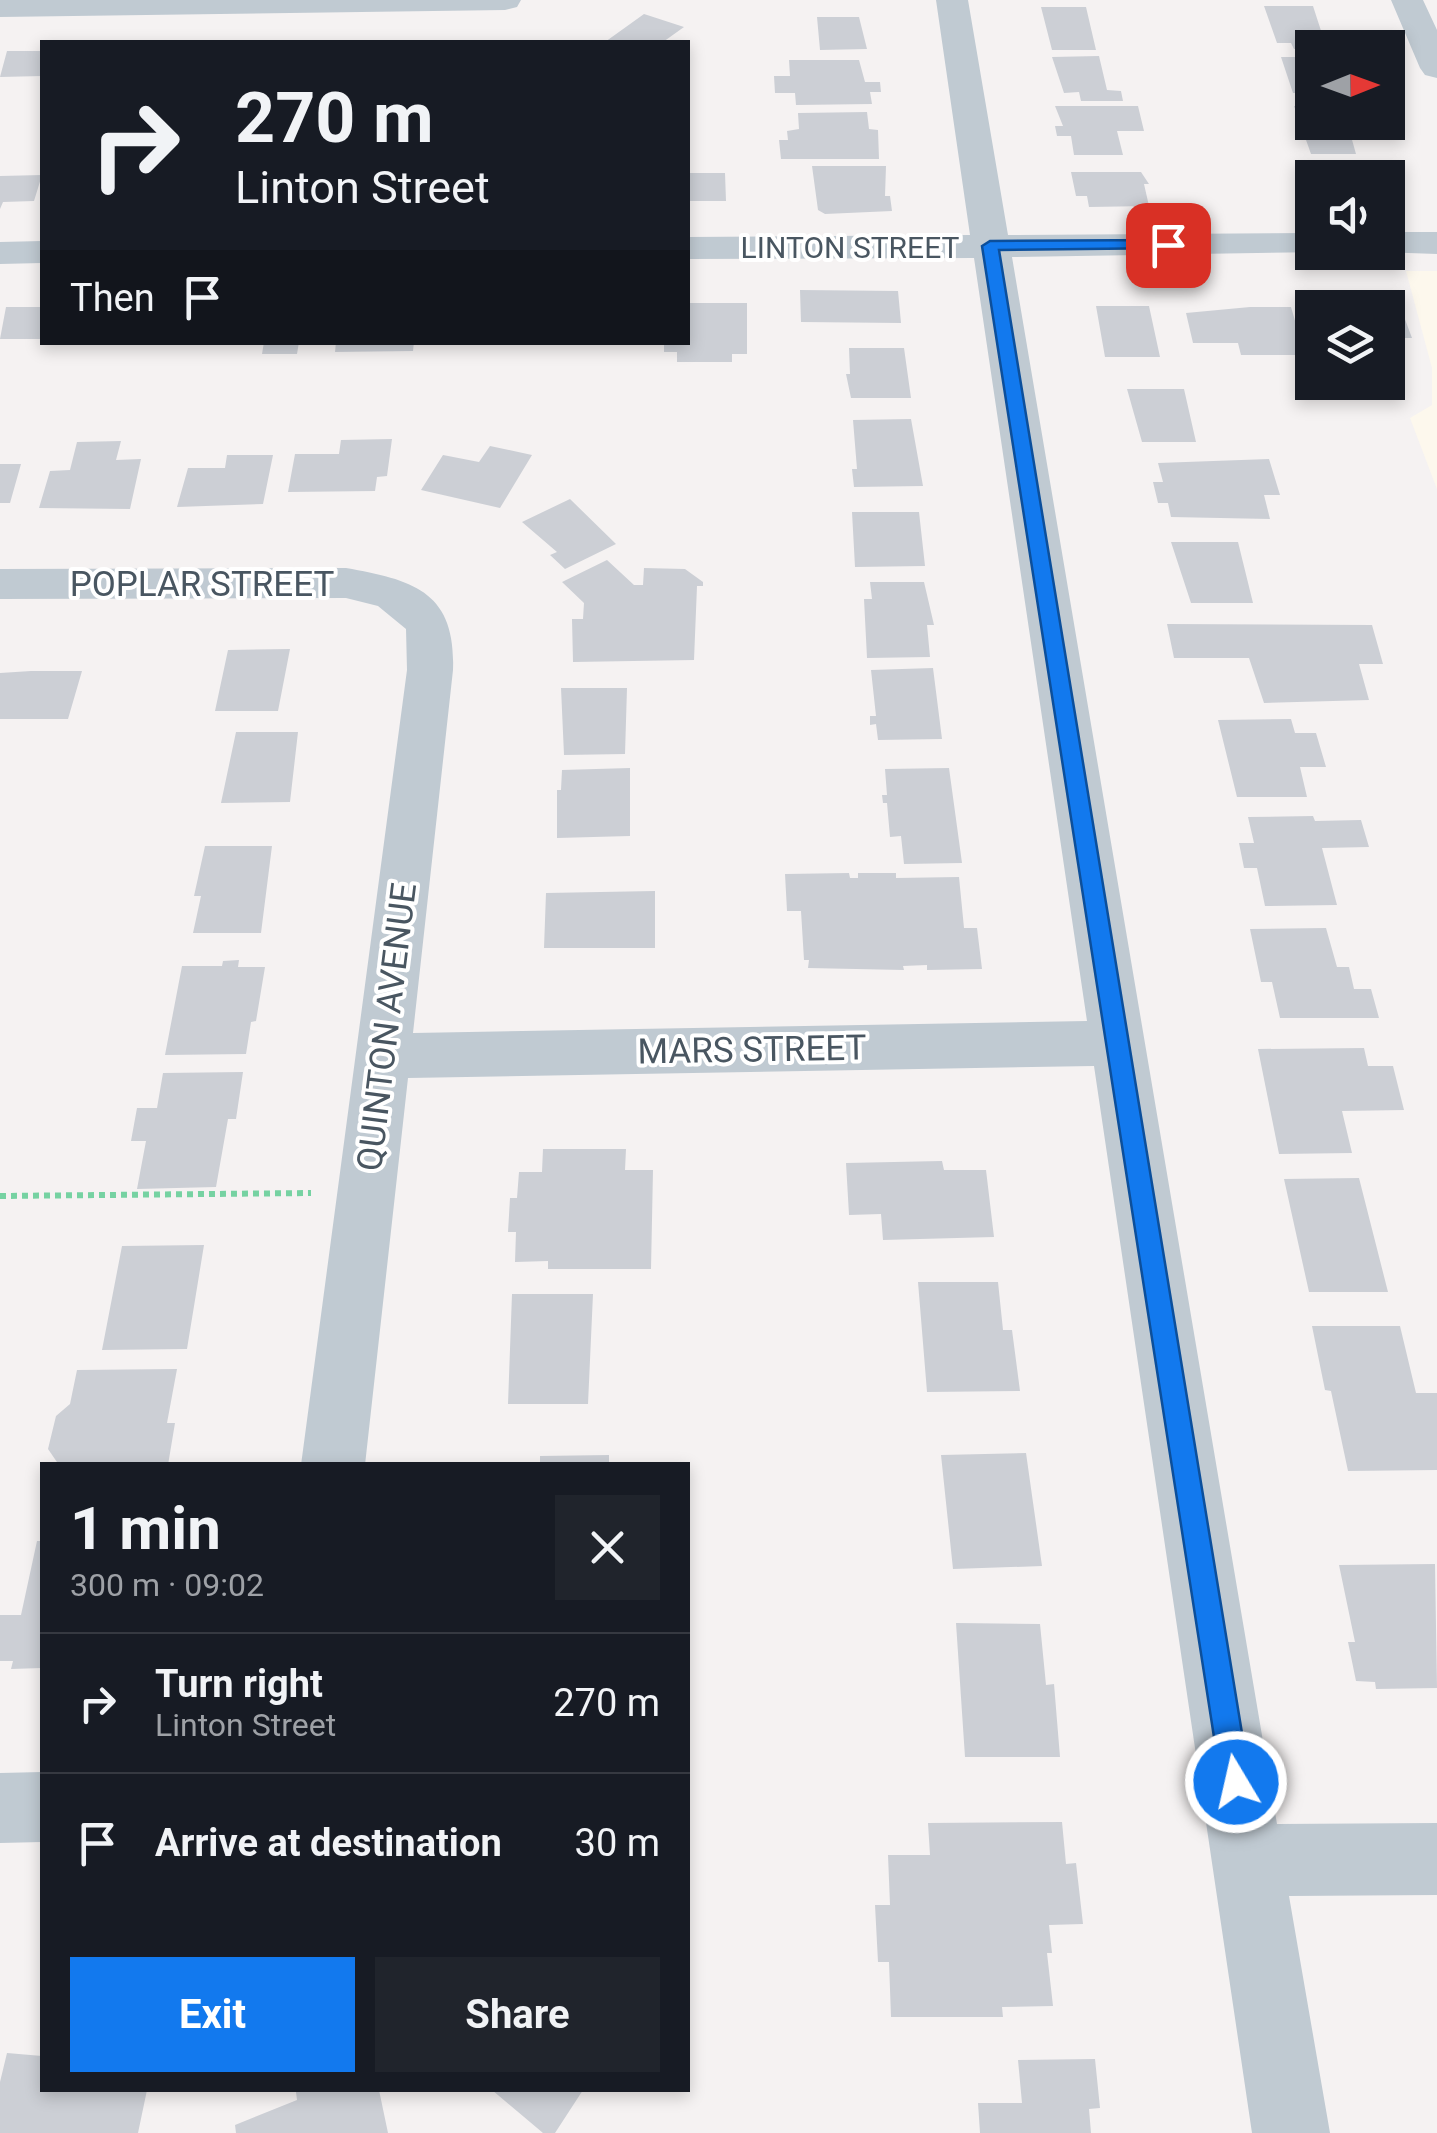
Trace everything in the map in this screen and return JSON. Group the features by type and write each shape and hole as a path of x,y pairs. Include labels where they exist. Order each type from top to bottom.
{"street":[{"path":"952,0 1291,2133"},
{"path":"1407,0 1437,68"},
{"path":"0,7 505,1"},
{"name":"LINTON STREET","path":"690,248 1295,244"},
{"path":"0,252 40,252"},
{"name":"POPLAR STREET","path":"0,584 308,580 380,588 401,600"},
{"name":"QUINTON AVENUE","path":"333,1462 430,670 430,631 419,612 401,600"},
{"name":"MARS STREET","path":"384,1056 1119,1043"},
{"path":"0,1808 40,1807"},
{"path":"1248,1860 1437,1860"}],"path":[{"path":"0,1196 367,1193"}],"shaded area":[{"path":"1406,271 1437,271 1437,489 1410,418 1432,405 1432,368"}],"building":[{"path":"1264,6 1313,6 1321,30 1295,30 1295,49 1291,43 1277,43"},
{"path":"1041,7 1086,7 1096,50 1052,50"},
{"path":"644,14 684,27 666,40 608,40"},
{"path":"817,17 859,17 867,49 820,50"},
{"path":"7,51 40,51 40,76 0,77"},
{"path":"1099,56 1107,90 1121,91 1123,101 1081,101 1079,92 1064,93 1052,57"},
{"path":"1281,57 1295,57 1293,93"},
{"path":"789,60 859,60 865,82 880,82 881,92 870,92 872,104 796,105 795,93 775,93 774,76 790,76"},
{"path":"1055,106 1138,106 1144,131 1117,131 1123,155 1074,155 1071,136 1057,136 1055,126 1063,126"},
{"path":"867,112 869,129 878,130 879,159 781,159 779,140 788,140 787,131 799,129 798,113"},
{"path":"1306,140 1352,140 1356,154 1311,154"},
{"path":"812,166 886,166 885,196 890,196 892,211 825,214 818,210"},
{"path":"1071,172 1141,172 1149,184 1144,184 1149,206 1089,207 1087,196 1076,196"},
{"path":"690,173 725,173 726,201 690,201"},
{"path":"40,175 34,201 3,202 0,209 0,176"},
{"path":"800,290 898,291 901,323 801,322"},
{"path":"690,303 747,303 747,354 732,354 732,362 677,362 677,352 664,352 664,345 690,345"},
{"path":"1096,306 1149,306 1160,357 1105,357"},
{"path":"6,307 40,307 40,339 0,339"},
{"path":"1291,307 1295,355 1241,355 1238,343 1193,343 1186,313"},
{"path":"1405,319 1412,338 1405,338"},
{"path":"264,345 298,345 297,354 262,354"},
{"path":"336,345 414,345 413,351 335,352"},
{"path":"849,348 904,348 911,398 851,398 846,374 850,374"},
{"path":"1127,389 1184,389 1196,442 1142,442"},
{"path":"911,419 923,486 854,487 852,469 857,469 853,420"},
{"path":"392,439 387,476 377,477 375,491 288,492 295,454 339,454 341,440"},
{"path":"121,441 116,460 141,459 130,509 39,508 50,471 70,470 77,442"},
{"path":"490,446 532,455 500,508 421,490 443,455 479,462"},
{"path":"227,455 273,455 263,504 177,507 188,468 225,468"},
{"path":"1269,459 1280,495 1264,495 1270,519 1171,517 1168,503 1158,503 1153,482 1163,482 1158,463"},
{"path":"0,464 21,464 10,503 0,503"},
{"path":"570,499 616,544 565,569 550,555 557,552 522,522"},
{"path":"852,512 919,512 925,566 855,567"},
{"path":"1171,542 1238,542 1253,603 1191,603"},
{"path":"607,560 634,585 643,585 644,568 685,569 703,582 703,586 697,586 694,660 573,662 572,619 583,619 584,603 562,582"},
{"path":"870,582 924,582 934,625 927,625 930,657 867,658 864,599 872,599"},
{"path":"1167,624 1372,625 1383,664 1359,664 1369,700 1264,703 1249,658 1174,658"},
{"path":"290,649 278,711 215,711 228,650"},
{"path":"933,668 942,739 878,740 876,724 870,725 870,716 876,716 871,670"},
{"path":"82,671 68,719 0,719 0,673"},
{"path":"561,688 627,688 625,754 564,755"},
{"path":"1291,719 1295,733 1316,733 1326,767 1300,767 1307,797 1237,797 1218,720"},
{"path":"236,732 298,732 290,802 221,803"},
{"path":"630,768 630,836 557,838 557,790 561,790 562,770"},
{"path":"949,768 962,863 904,864 901,836 890,837 887,803 883,803 882,795 887,795 885,769"},
{"path":"1313,816 1315,821 1361,820 1369,847 1322,848 1337,905 1265,906 1257,868 1244,868 1239,843 1254,843 1248,817"},
{"path":"205,846 272,846 261,933 193,933 201,896 194,896"},
{"path":"849,873 850,878 858,878 858,873 896,873 896,878 959,877 964,928 977,928 982,969 927,970 927,965 903,966 904,970 808,968 801,911 787,911 785,874"},
{"path":"655,891 655,948 544,948 546,893"},
{"path":"1326,928 1337,967 1349,967 1354,989 1371,989 1379,1018 1280,1018 1272,982 1261,982 1250,929"},
{"path":"239,960 238,967 265,967 246,1054 165,1055 182,966 222,966 223,961"},
{"path":"1364,1048 1368,1066 1393,1066 1404,1110 1342,1111 1352,1153 1279,1154 1258,1049"},
{"path":"243,1072 236,1119 228,1119 216,1187 137,1189 146,1141 131,1141 137,1108 157,1108 163,1073"},
{"path":"543,1149 626,1149 625,1170 653,1170 651,1269 548,1269 548,1261 515,1262 516,1232 508,1232 510,1198 517,1198 519,1172 542,1172"},
{"path":"942,1161 944,1170 986,1170 994,1237 883,1240 881,1214 849,1215 846,1163"},
{"path":"1359,1178 1388,1292 1309,1292 1284,1179"},
{"path":"204,1245 187,1349 102,1350 122,1246"},
{"path":"918,1282 998,1282 1003,1330 1012,1330 1020,1391 927,1392"},
{"path":"512,1294 593,1294 588,1404 508,1404"},
{"path":"1312,1326 1400,1326 1416,1393 1437,1393 1437,1470 1348,1471"},
{"path":"177,1369 167,1423 175,1423 168,1462 57,1462 48,1449 56,1416 70,1404 77,1370"},
{"path":"1026,1453 1042,1566 953,1569 941,1455"},
{"path":"609,1455 609,1462 540,1462 540,1456"},
{"path":"40,1541 40,1668 11,1669 13,1661 0,1661 0,1615 21,1615"},
{"path":"1435,1564 1437,1688 1376,1689 1375,1682 1356,1681 1348,1642 1355,1642 1339,1565"},
{"path":"956,1623 1040,1624 1046,1685 1054,1684 1060,1757 965,1757"},
{"path":"1062,1822 1066,1864 1076,1863 1083,1924 1049,1925 1052,1953 1047,1953 1053,2006 1002,2007 1003,2017 891,2017 889,1962 878,1962 875,1905 890,1905 888,1855 930,1855 928,1823"},
{"path":"7,2053 40,2056 40,2092 147,2092 138,2133 0,2133 0,2082"},
{"path":"1095,2059 1100,2108 1089,2109 1091,2133 980,2133 978,2103 1022,2103 1018,2060"},
{"path":"296,2092 379,2092 388,2133 236,2133 235,2125 297,2100"},
{"path":"494,2092 582,2092 555,2133 543,2133"}],"route":[{"path":"1168,245 990,246 1236,1782"}]}
